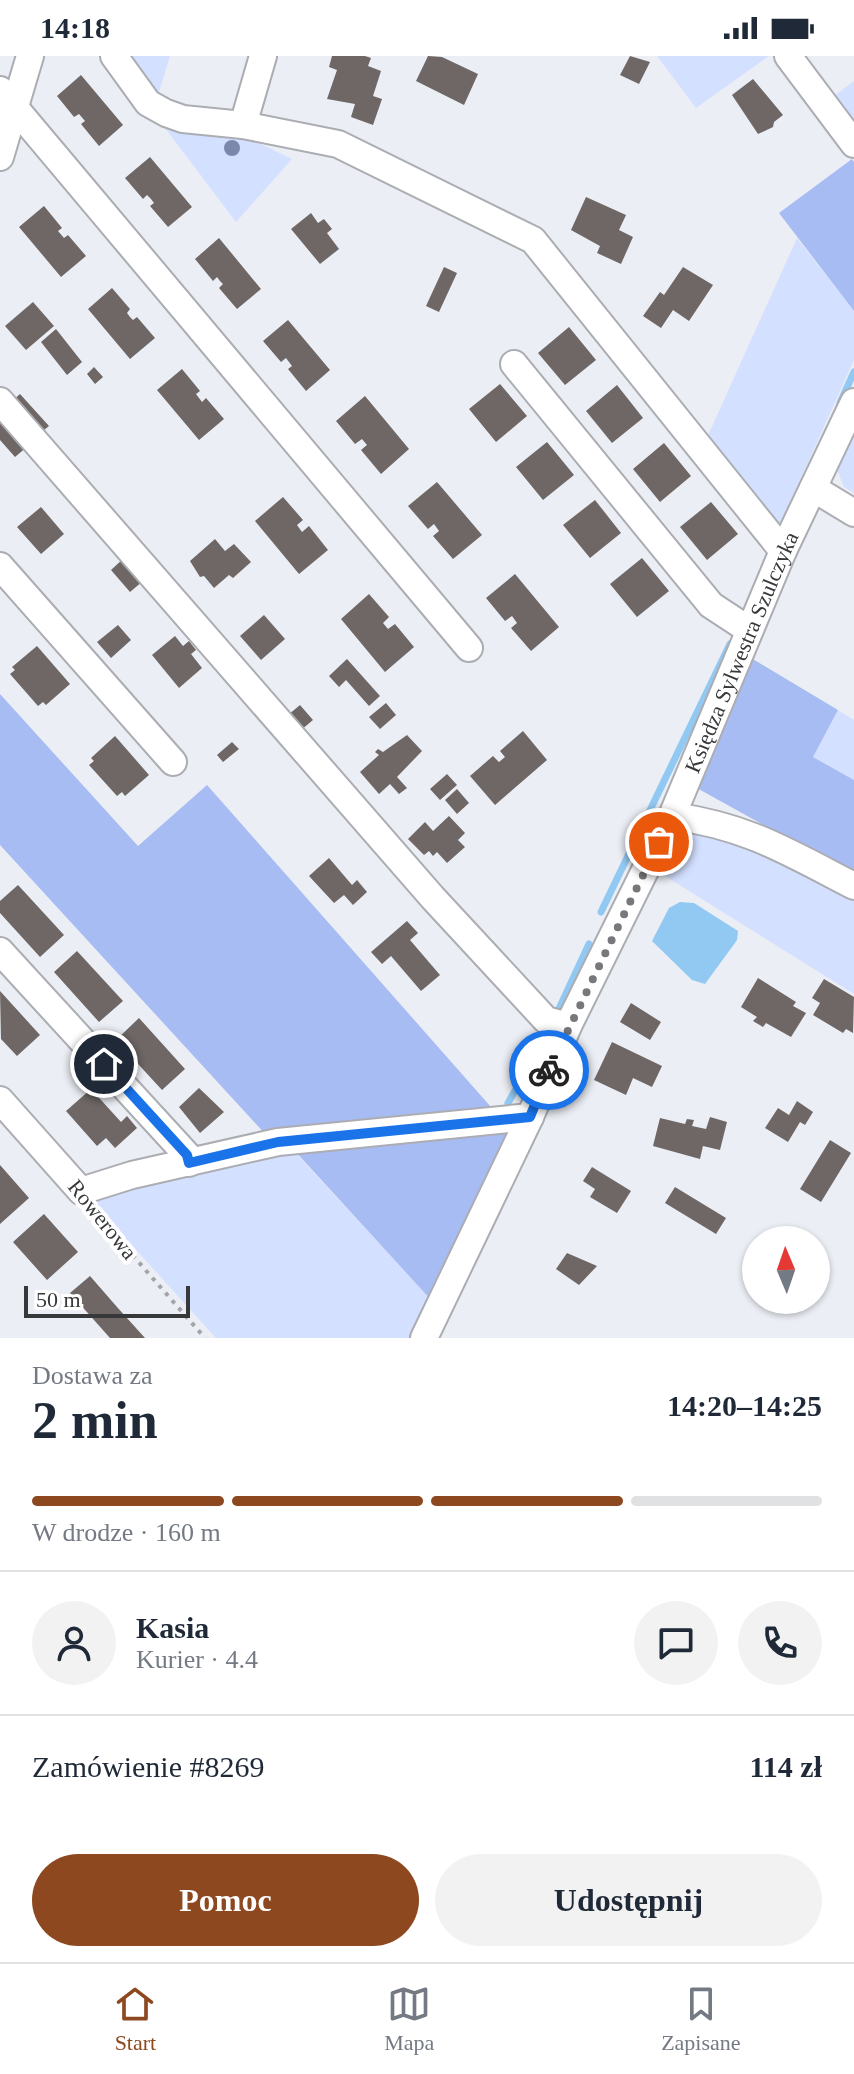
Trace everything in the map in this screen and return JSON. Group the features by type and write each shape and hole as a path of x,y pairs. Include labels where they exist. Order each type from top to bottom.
{"street":[{"path":"0,157 8,99 30,56"},
{"path":"114,56 148,103 166,113 183,119 243,125 338,144 533,240 783,551"},
{"path":"243,125 263,56"},
{"path":"788,56 854,144"},
{"path":"8,99 469,648"},
{"path":"514,364 711,605 749,630"},
{"path":"0,401 433,898 546,1020 568,1026"},
{"name":"Księdza Sylwestra Szulczyka","path":"424,1338 530,1117 568,1026 672,816 783,551 854,402"},
{"path":"813,488 854,513"},
{"path":"0,566 173,762"},
{"path":"672,816 716,822 750,833 854,886"},
{"path":"0,951 187,1155 189,1163"},
{"name":"Rowerowa","path":"0,1100 81,1191"},
{"path":"81,1191 278,1142 530,1117"}],"path":[{"name":"Rowerowa","path":"81,1191 87,1204 205,1338"}],"shaded area":[{"path":"123,56 170,56 156,102"},
{"path":"657,56 769,56 696,108"},
{"path":"854,81 854,132 829,100"},
{"path":"162,124 238,133 292,159 236,222"},
{"path":"852,159 854,162 854,311 779,213"},
{"path":"797,238 854,311 854,360 777,531 705,442"},
{"path":"854,425 854,493 844,487 836,467"},
{"path":"751,658 838,710 813,757 854,780 854,875 695,787"},
{"path":"0,694 138,846 207,785 491,1107 267,1136 0,845"},
{"path":"838,710 854,720 854,780 813,757"},
{"path":"697,830 755,844 854,897 854,994 657,871 675,840"},
{"path":"680,902 694,903 738,931 737,940 705,984 692,980 652,941 669,908"},
{"path":"505,1126 513,1132 432,1301 294,1150"},
{"path":"293,1150 432,1301 414,1338 216,1338 89,1198"}],"building":[{"path":"332,56 365,56 371,58 368,66 381,71 373,96 382,99 373,125 351,117 355,104 327,99 337,70 329,67"},
{"path":"428,56 442,57 478,74 464,105 416,81"},
{"path":"630,56 650,62 639,84 620,75"},
{"path":"81,75 123,125 99,146 81,124 85,121 79,114 74,117 57,96"},
{"path":"753,79 783,115 774,122 773,127 758,134 732,95"},
{"path":"150,157 192,207 168,227 150,206 154,203 151,199 147,195 143,199 125,178"},
{"path":"586,197 626,215 619,230 633,237 621,264 597,253 600,246 571,230"},
{"path":"44,206 62,228 58,231 64,238 68,235 86,256 61,277 19,227"},
{"path":"311,213 318,223 324,219 332,229 327,233 339,249 320,264 291,229"},
{"path":"219,238 261,289 237,309 219,288 223,284 217,277 213,281 195,259"},
{"path":"444,267 457,273 439,312 426,306"},
{"path":"683,267 713,285 689,321 673,310 661,328 643,316 660,292 664,295"},
{"path":"112,288 130,309 127,313 130,317 133,320 137,317 155,338 130,359 88,309"},
{"path":"33,302 54,326 26,350 5,326"},
{"path":"288,320 330,370 306,391 288,369 292,366 286,358 281,362 263,341"},
{"path":"569,327 596,360 565,385 538,353"},
{"path":"56,329 82,362 67,375 41,342"},
{"path":"94,367 103,377 95,384 87,374"},
{"path":"182,369 200,391 196,394 202,402 206,398 224,419 199,440 157,390"},
{"path":"500,384 527,416 496,442 469,409"},
{"path":"617,385 643,418 612,443 586,411"},
{"path":"20,394 49,426 39,434 11,402"},
{"path":"365,396 409,449 381,474 361,450 367,445 362,439 355,444 336,421"},
{"path":"0,417 28,446 15,457 0,440"},
{"path":"547,442 574,475 543,500 516,467"},
{"path":"664,443 691,476 660,502 633,469"},
{"path":"437,482 482,535 453,559 433,536 439,531 434,524 428,529 408,506"},
{"path":"283,497 303,520 297,525 302,532 309,526 328,550 299,574 255,521"},
{"path":"595,500 621,533 590,558 563,525"},
{"path":"711,502 738,534 707,560 680,527"},
{"path":"41,507 64,534 41,554 17,527"},
{"path":"215,539 225,551 234,544 251,562 233,578 229,575 214,588 204,576 200,577 190,561"},
{"path":"124,558 143,581 130,592 111,570"},
{"path":"642,558 669,591 637,617 610,584"},
{"path":"515,574 559,627 531,651 511,628 517,623 512,616 505,621 486,598"},
{"path":"369,594 389,617 383,623 388,629 395,624 414,647 385,672 341,619"},
{"path":"264,615 285,639 261,660 240,636"},
{"path":"118,625 131,640 111,658 97,642"},
{"path":"175,636 183,646 189,641 196,650 191,654 202,668 179,688 152,655"},
{"path":"37,646 70,684 46,705 43,702 38,706 10,674 15,670 12,667"},
{"path":"347,659 380,696 369,706 346,680 339,687 329,676"},
{"path":"386,703 396,715 380,729 369,717"},
{"path":"300,705 313,720 301,730 288,715"},
{"path":"523,731 547,760 495,805 470,776 493,756 499,762 505,757 500,751"},
{"path":"407,735 422,751 397,777 407,788 399,794 390,784 379,794 360,772 379,755 375,752 378,749 383,752"},
{"path":"115,736 149,775 125,796 122,792 117,796 89,765 94,761 91,758"},
{"path":"232,742 239,749 223,762 217,755"},
{"path":"447,774 457,785 440,800 430,789"},
{"path":"457,789 469,803 457,814 445,800"},
{"path":"449,816 465,833 458,840 465,847 447,863 437,852 433,856 429,851 424,855 408,839 425,822 433,831"},
{"path":"329,858 352,885 357,880 367,892 353,905 344,895 334,903 309,876"},
{"path":"18,885 64,935 40,957 0,913 0,901"},
{"path":"407,921 418,933 410,940 440,975 421,991 391,956 382,964 371,952"},
{"path":"77,951 123,1001 99,1022 54,972"},
{"path":"758,978 796,1002 793,1006 806,1013 791,1037 766,1023 763,1027 753,1021 757,1017 741,1007"},
{"path":"824,979 854,997 853,1033 846,1029 843,1033 813,1015 820,1003 812,998"},
{"path":"0,991 40,1035 17,1056 1,1039"},
{"path":"631,1003 661,1022 650,1040 620,1022"},
{"path":"139,1018 185,1069 162,1090 116,1040"},
{"path":"612,1042 662,1066 652,1087 633,1078 626,1095 594,1080"},
{"path":"199,1088 224,1112 200,1133 179,1107"},
{"path":"91,1089 121,1122 127,1116 137,1128 115,1148 106,1138 97,1146 66,1111"},
{"path":"797,1101 813,1112 805,1125 800,1122 788,1142 765,1128 778,1108 789,1115"},
{"path":"710,1117 727,1122 720,1150 703,1146 700,1159 653,1146 660,1118 685,1124 687,1119 694,1120 692,1126 706,1129"},
{"path":"830,1140 851,1153 821,1202 800,1189"},
{"path":"0,1165 29,1198 0,1224"},
{"path":"592,1167 631,1191 617,1213 590,1197 595,1189 583,1181"},
{"path":"675,1187 726,1218 716,1234 665,1203"},
{"path":"44,1214 78,1252 47,1280 13,1242"},
{"path":"567,1253 597,1266 579,1285 556,1269"},
{"path":"90,1276 145,1338 110,1338 70,1293"}],"waterway":[{"path":"840,403 854,372"},
{"path":"601,912 730,644"},
{"path":"557,1013 589,944"},
{"path":"508,1103 547,1034"}],"way so far":[{"path":"549,1070 659,842"}],"route":[{"path":"104,1064 187,1155 189,1163 278,1142 530,1117 549,1070"}]}
